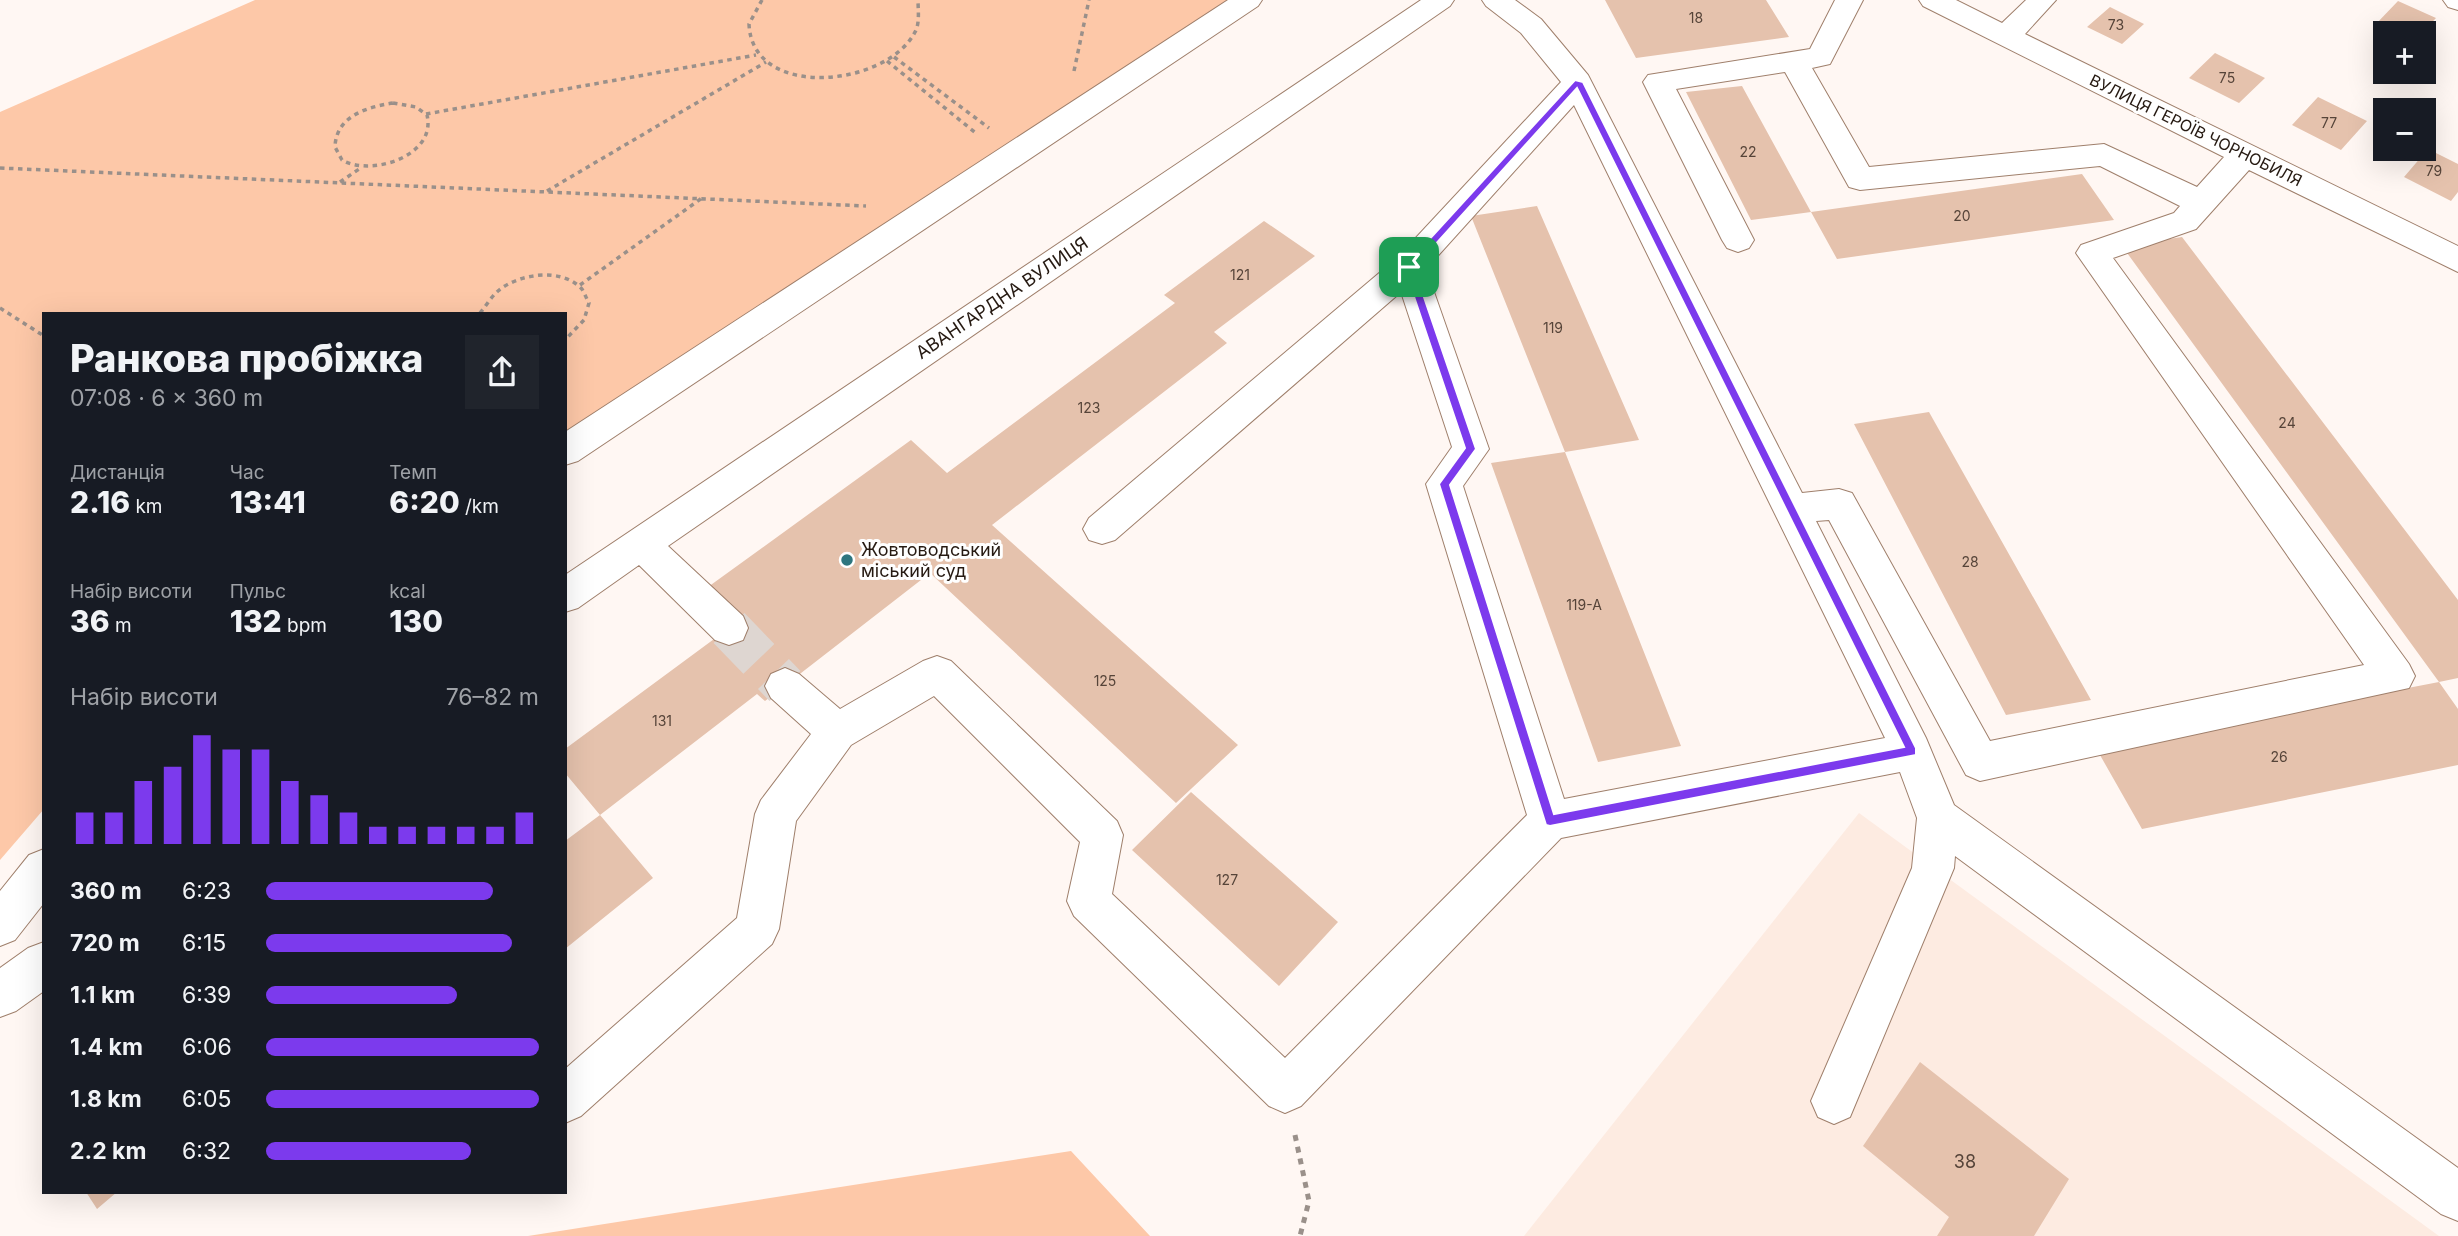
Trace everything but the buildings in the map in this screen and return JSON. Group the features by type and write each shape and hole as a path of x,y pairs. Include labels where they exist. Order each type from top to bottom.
{"street":[{"path":"567,450 1248,0"},
{"name":"АВАНГАРДНА ВУЛИЦЯ","path":"567,595 1440,0"},
{"path":"1496,0 1531,26 1578,82 1912,751 1938,818 1933,868 1834,1101"},
{"path":"1738,240 1658,82 1820,57 1849,0"},
{"name":"ВУЛИЦЯ ГЕРОЇВ ЧОРНОБИЛЯ","path":"1933,0 2458,260"},
{"path":"2006,36 2042,0"},
{"path":"1793,61 1860,179 2104,155 2201,203"},
{"path":"1102,529 1409,267 1578,82"},
{"path":"1790,509 1839,504 1980,762 2395,676 2092,253 2185,221 2245,154"},
{"path":"1409,267 1471,449 1444,484 1550,821"},
{"path":"641,543 729,628"},
{"path":"567,1098 757,929 776,814 837,732 937,673 1102,835 1089,901 1285,1090 1550,821 1912,751"},
{"path":"785,686 837,732"},
{"path":"1938,818 2458,1197"},
{"path":"0,925 42,872"},
{"path":"0,995 42,965"}],"path":[{"path":"762,0 749,21 748,38 757,55 773,68 797,76 825,79 854,75 894,57 917,34 922,15 918,0"},
{"path":"1064,121 1089,0"},
{"path":"426,114 757,55"},
{"path":"894,57 1013,155"},
{"path":"887,61 1013,155"},
{"path":"546,192 766,62"},
{"path":"407,104 426,114 430,122 429,133 411,153 387,163 362,167 348,164 338,158 333,149 334,138 340,127 351,117 378,105 407,104"},
{"path":"340,183 362,167"},
{"path":"0,168 932,209"},
{"path":"580,285 702,198"},
{"path":"481,312 486,302 499,290 533,275 568,277 580,285 587,296 589,309 584,321 567,338"},
{"path":"0,308 42,335"},
{"path":"1285,1090 1309,1200 1300,1236"}],"shaded area":[{"path":"255,0 1241,0 567,433 567,312 42,312 42,811 0,860 0,112"},
{"path":"1859,813 2439,1236 1524,1236"},
{"path":"1071,1151 1150,1236 528,1236"}],"tunnel":[{"path":"729,628 785,686"}],"place":[{"name":"Жовтоводський міський суд","path":"847,560"}],"route":[{"path":"1578,82 1912,751 1550,821 1444,484 1471,449 1409,267 1578,82"}]}
